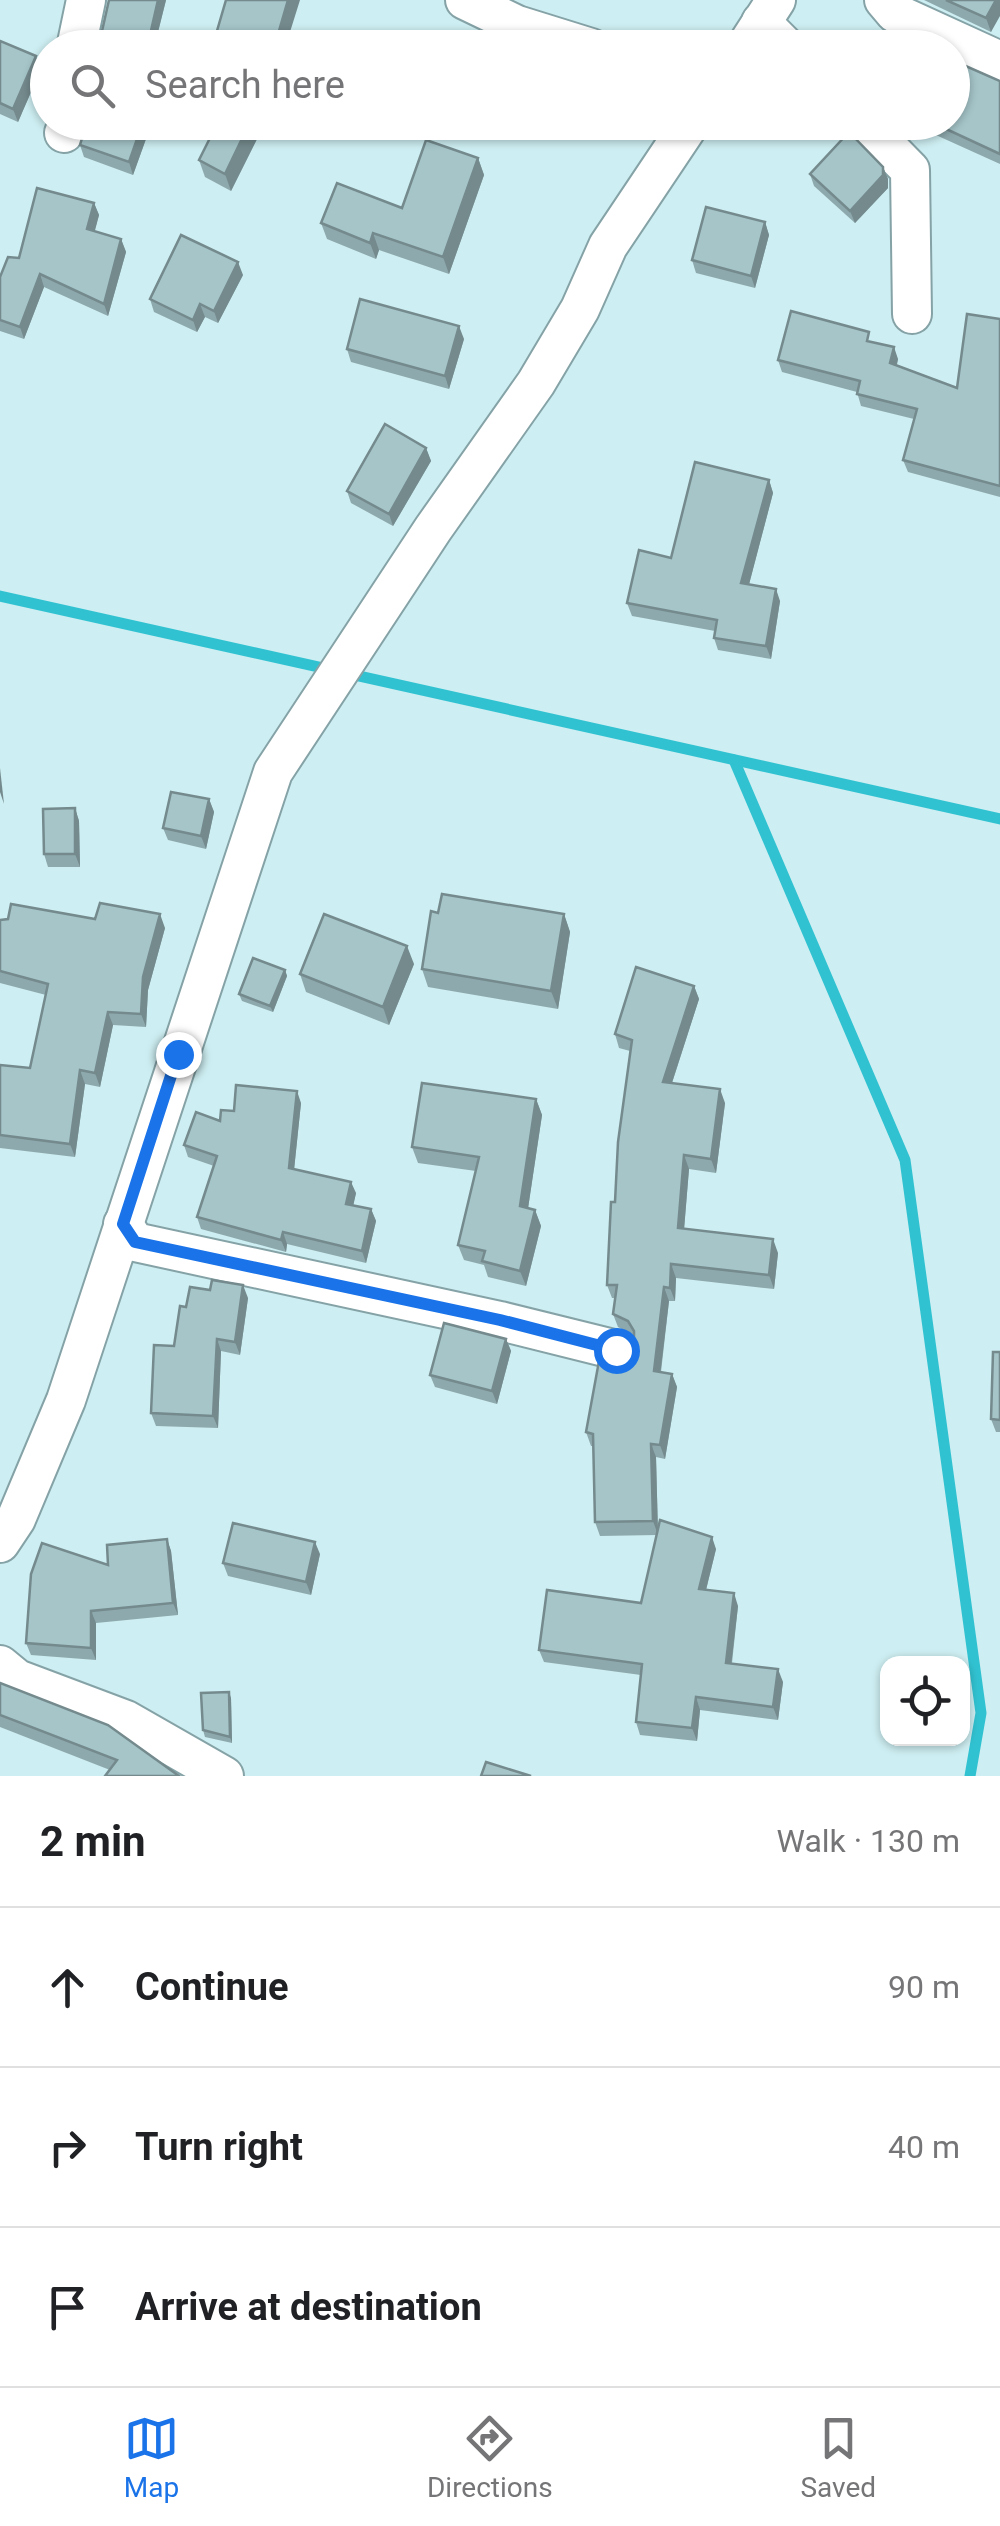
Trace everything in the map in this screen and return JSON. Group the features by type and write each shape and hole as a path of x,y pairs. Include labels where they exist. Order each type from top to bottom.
{"street":[{"path":"80,30 86,0"},
{"path":"466,0 518,13 553,30"},
{"path":"884,0 895,13 932,30"},
{"path":"970,47 1000,61"},
{"path":"0,1543 16,1519 66,1400 274,772 433,529 536,383 580,308 608,246 679,140"},
{"path":"881,140 910,170 912,314"},
{"path":"123,1224 135,1242 500,1320 616,1350"},
{"path":"0,1665 17,1679 126,1720 224,1776"}],"building":[{"path":"109,0 158,0 151,30 102,30"},
{"path":"226,0 288,0 279,30 217,30"},
{"path":"946,0 996,0 986,18"},
{"path":"0,41 30,54 30,70 13,109 0,103"},
{"path":"970,68 1000,81 1000,154 970,140"},
{"path":"82,140 137,140 129,162 80,145"},
{"path":"209,140 241,140 225,174 199,160"},
{"path":"426,140 478,158 443,257 373,233 370,243 321,223 337,183 402,208"},
{"path":"842,140 857,140 883,167 883,175 850,211 810,174"},
{"path":"37,188 94,203 87,229 121,239 104,304 40,274 20,327 0,320 0,277 8,257 19,258"},
{"path":"706,207 765,222 751,276 692,260"},
{"path":"181,235 238,262 214,311 200,304 193,320 150,299"},
{"path":"360,299 459,326 445,376 347,349"},
{"path":"791,311 869,332 867,341 894,347 890,363 957,388 967,314 1000,319 1000,486 903,460 917,409 857,394 860,381 778,360"},
{"path":"385,424 426,448 389,514 347,491"},
{"path":"695,462 769,480 741,583 776,589 766,646 714,638 717,620 627,603 639,550 671,558"},
{"path":"171,792 209,799 201,836 163,828"},
{"path":"75,808 75,854 44,854 43,809"},
{"path":"442,894 564,914 551,991 422,969 431,911 438,913"},
{"path":"100,903 160,914 143,977 141,1014 108,1012 95,1073 80,1070 70,1144 0,1135 0,1065 30,1068 48,984 0,971 0,920 8,919 11,904 95,919"},
{"path":"324,914 407,946 383,1007 300,974"},
{"path":"253,958 285,970 270,1006 239,994"},
{"path":"636,967 694,986 663,1082 720,1089 711,1159 684,1155 678,1228 773,1239 769,1275 671,1264 670,1288 664,1287 654,1371 672,1374 660,1445 651,1444 653,1521 595,1522 593,1434 586,1432 599,1361 607,1363 608,1358 619,1358 634,1341 628,1321 613,1314 617,1285 607,1285 611,1202 615,1202 618,1142 632,1040 615,1034"},
{"path":"422,1083 536,1099 520,1206 535,1210 520,1271 482,1261 485,1251 458,1245 479,1157 412,1147"},
{"path":"236,1085 297,1091 289,1168 351,1182 346,1204 371,1209 362,1251 283,1232 281,1240 197,1217 217,1156 184,1145 196,1112 220,1121 221,1110 234,1111"},
{"path":"212,1280 243,1285 235,1342 217,1339 213,1416 151,1413 154,1345 174,1346 180,1306 186,1307 190,1287 210,1290"},
{"path":"444,1323 506,1339 492,1391 430,1375"},
{"path":"993,1352 1000,1352 1000,1420 991,1419"},
{"path":"660,1520 712,1537 699,1589 734,1593 726,1663 778,1669 773,1707 696,1697 692,1728 636,1722 642,1664 539,1650 547,1590 641,1603"},
{"path":"233,1523 315,1542 306,1582 223,1563"},
{"path":"167,1539 173,1603 91,1611 91,1648 26,1643 31,1574 42,1543 108,1565 107,1545"},
{"path":"0,1683 108,1725 179,1776 105,1776 117,1760 0,1715"},
{"path":"229,1692 230,1737 203,1730 201,1693"},
{"path":"486,1762 531,1776 481,1776"}],"waterway":[{"path":"0,596 1000,819"},
{"path":"734,760 905,1160 981,1713 970,1776"}],"route":[{"path":"178,1054 123,1224 135,1242 500,1320 616,1350"}]}
